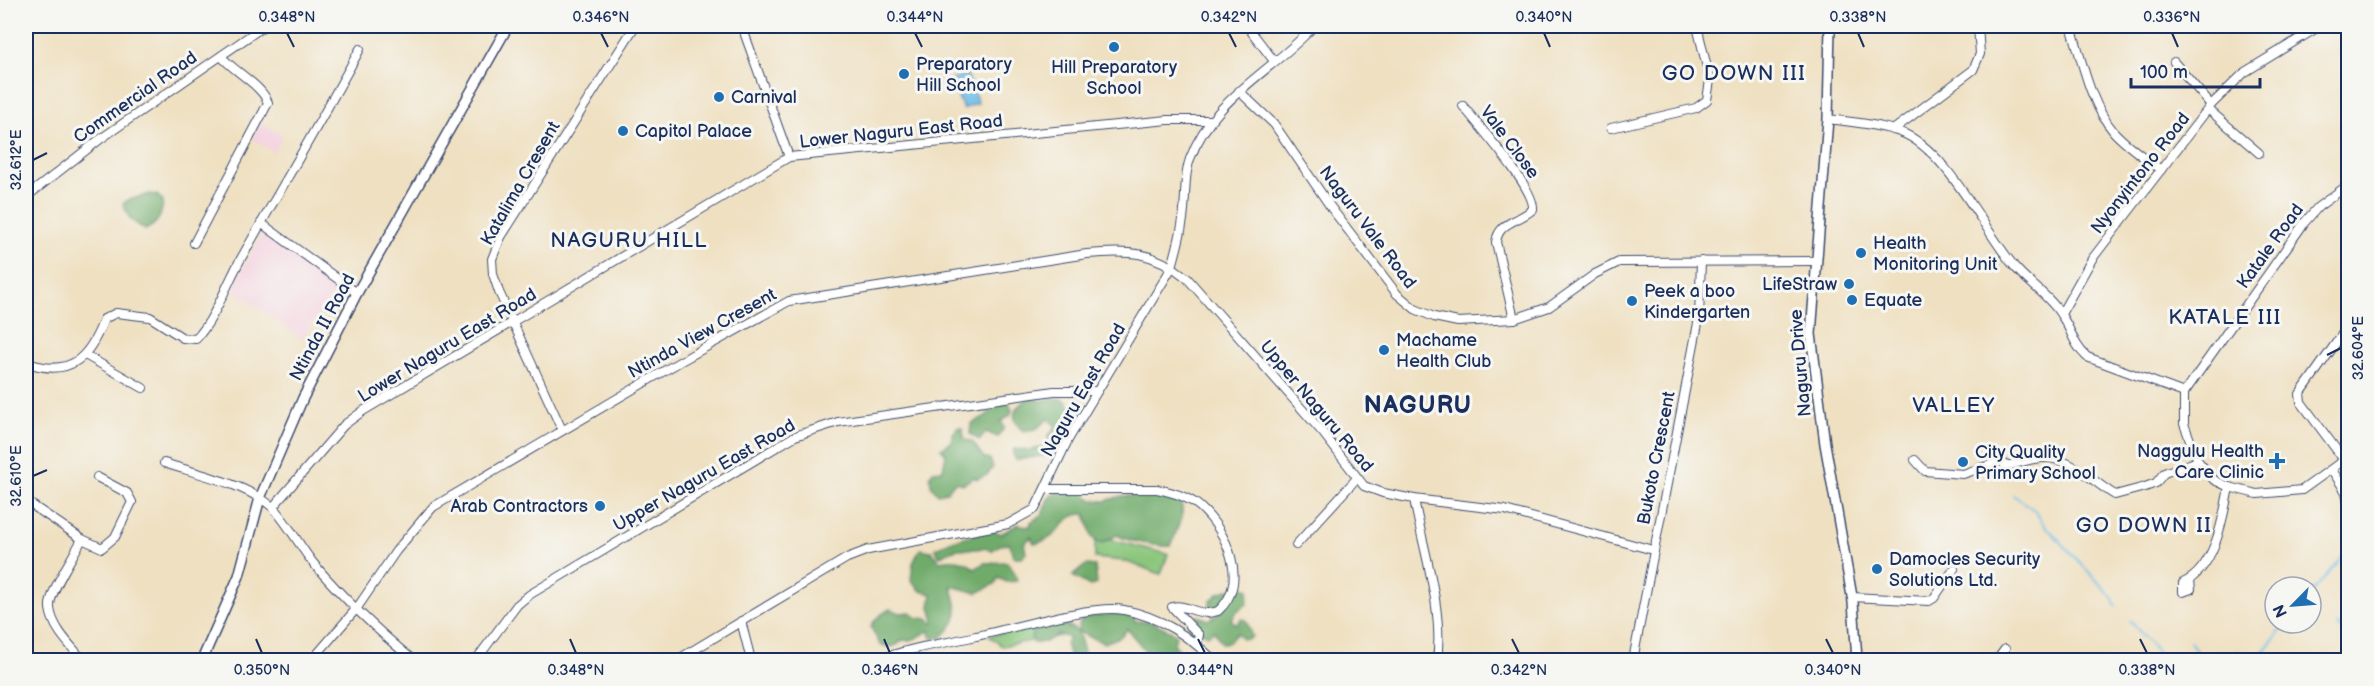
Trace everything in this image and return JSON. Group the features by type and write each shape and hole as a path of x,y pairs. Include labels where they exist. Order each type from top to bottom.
{"street":[{"name":"Commercial Road","path":"26,197 99,140 264,26"},
{"name":"Ntinda II Road","path":"202,660 239,576 260,498 303,398 357,293 508,26"},
{"name":"Katalima Cresent","path":"562,430 493,274 492,259 501,237 634,26"},
{"path":"1247,26 1274,61"},
{"path":"1211,120 1239,91 1314,26"},
{"path":"1611,128 1696,108 1707,100 1710,80 1696,26"},
{"name":"Naguru Drive","path":"1830,26 1828,119 1811,334 1814,365 1852,597 1857,660"},
{"path":"1893,130 1973,70 1980,54 1978,26"},
{"path":"2072,26 2091,89 2104,116 2123,141 2161,170"},
{"name":"Nyonyintono Road","path":"2061,315 2092,259 2209,107 2245,72 2320,26"},
{"path":"745,35 789,157"},
{"path":"26,365 66,366 86,355 99,336 104,319 116,313 150,317 183,338 196,339 207,326 261,223 313,136 360,49"},
{"path":"194,243 268,103 263,93 229,66 221,56"},
{"path":"2174,62 2209,107 2259,153"},
{"name":"Naguru Vale Road","path":"1239,91 1274,124 1332,209 1397,294 1415,309 1434,317 1458,322 1514,319 1549,307 1595,274 1619,262 1815,261"},
{"name":"Vale Close","path":"1463,106 1517,174 1534,201 1533,209 1526,215 1502,226 1497,233 1496,242 1514,319"},
{"path":"1828,119 1893,130 1909,136 1929,151 1973,206 2013,265 2061,315 2076,346 2086,357 2184,393 2184,424 2198,461 2214,480 2229,487 2257,494 2302,490 2346,459 2301,402 2300,394 2349,326"},
{"name":"Lower Naguru East Road","path":"273,507 344,425 789,157 1168,120 1211,120"},
{"name":"Naguru East Road","path":"677,660 827,569 868,550 1014,522 1035,509 1068,440 1172,267 1180,236 1189,161 1211,120"},
{"name":"Katale Road","path":"2184,393 2304,223 2318,207 2349,185"},
{"path":"261,223 357,293"},
{"name":"Ntinda View Cresent","path":"312,660 357,608 396,551 433,507 562,430 789,301 1040,261 1125,250 1140,253 1172,267"},
{"name":"Bukoto Crescent","path":"1633,660 1699,318 1701,261"},
{"name":"Upper Naguru Road","path":"1172,267 1199,291 1266,366 1364,486 1414,499 1505,510 1653,550"},
{"path":"86,355 143,388"},
{"name":"Upper Naguru East Road","path":"476,660 517,605 529,595 795,436 838,422 1054,390 1096,392"},
{"path":"1914,459 1924,471 1963,474 2002,461 2005,466 2042,458 2056,459 2067,462 2115,495 2145,488 2156,483 2164,473 2198,461"},
{"path":"164,463 225,483 260,498 273,507 315,564 357,608 413,660"},
{"path":"2332,470 2346,492 2349,504"},
{"path":"26,501 82,539 99,548 106,546 115,537 132,502 127,493 98,477"},
{"path":"1296,545 1357,478"},
{"path":"2190,581 2211,553 2229,487"},
{"path":"1046,489 1157,489 1170,491 1201,508 1229,548 1235,573 1230,595 1218,611 1199,614 1177,606 1172,608 1199,635 1197,644"},
{"path":"1414,499 1436,609 1440,644 1437,660"},
{"path":"82,539 52,597 50,608 64,638 83,660"},
{"path":"1852,597 1929,601 1934,598 1954,569"},
{"path":"879,660 918,648 1039,622 1092,612 1123,610 1168,624 1197,644 1214,660"},
{"path":"741,621 751,660"},
{"path":"1998,660 2005,649"}],"shaded area":[{"path":"261,123 283,136 274,152 252,139"},
{"path":"263,233 337,285 302,339 231,288"}],"green space":[{"path":"150,194 157,195 163,201 156,222 145,230 130,219 123,204 128,200"},
{"path":"1033,397 1041,401 1055,398 1065,400 1069,406 1082,407 1085,420 1069,429 1055,454 1016,460 1013,454 1014,449 1030,450 1048,446 1049,435 1056,426 1048,419 1036,429 1023,431 1018,426 1014,416 1015,411 1022,403"},
{"path":"999,402 1009,403 1012,411 1010,416 1001,421 1004,428 998,437 986,432 979,440 970,434 971,424 986,416"},
{"path":"957,428 962,428 965,440 972,441 983,457 990,459 993,467 987,475 977,479 973,477 964,484 955,482 947,492 938,494 931,485 930,476 933,471 943,470 946,454 941,448 952,442 952,435"},
{"path":"1061,491 1080,491 1093,500 1105,501 1122,496 1172,498 1182,506 1182,518 1170,546 1143,543 1117,535 1100,544 1092,537 1086,514 1071,517 1057,532 1044,541 1034,543 1031,537 1024,544 1026,553 1022,557 1013,557 1010,544 1000,545 991,551 985,547 956,549 939,556 935,549 978,533 1001,534 1018,524 1030,527 1031,522 1042,515 1050,497"},
{"path":"1095,540 1112,540 1168,554 1161,574 1124,561 1095,558"},
{"path":"920,549 931,551 940,561 959,560 975,569 984,563 1007,562 1015,573 1017,581 1007,582 998,578 995,584 977,593 951,586 957,614 952,625 941,638 932,638 929,630 916,638 902,640 895,646 880,645 871,627 881,614 890,609 900,613 911,612 917,618 929,619 932,624 934,621 930,607 932,594 921,591 911,580 913,563"},
{"path":"1086,565 1095,566 1097,584 1090,586 1072,576"},
{"path":"1239,586 1249,589 1247,604 1237,611 1231,620 1237,625 1241,619 1246,620 1252,637 1242,639 1237,633 1229,642 1222,643 1214,631 1208,635 1188,626 1192,619 1198,616 1209,620 1225,608 1222,603 1215,608 1210,606 1210,601 1219,593"},
{"path":"1125,613 1133,616 1135,621 1152,622 1173,632 1176,635 1174,644 1188,660 1147,660 1150,656 1127,629 1120,637 1104,643 1080,633 1078,628 1081,620 1091,616"},
{"path":"1063,621 1075,630 1067,635 1002,646 989,636"},
{"path":"1045,623 1058,623 1078,631 1084,652 1077,658 1069,655 1066,643 1069,638 1059,634 1045,642 1034,643 1031,637 1035,628"}],"water":[{"path":"967,74 978,103 963,109 951,80"}],"waterway":[{"path":"2013,495 2033,509 2044,524 2112,597 2116,607"},
{"path":"2323,579 2348,549"},
{"path":"2130,621 2165,660"},
{"path":"2337,624 2348,636"},
{"path":"2256,660 2277,635"},
{"path":"2190,641 2198,655 2216,660"},
{"path":"2238,651 2241,660"}],"place":[{"name":"Hill Preparatory School","path":"1114,47"},
{"name":"Preparatory Hill School","path":"904,74"},
{"name":"Carnival","path":"719,97"},
{"name":"Capitol Palace","path":"623,131"},
{"name":"Health Monitoring Unit","path":"1861,253"},
{"name":"LifeStraw","path":"1849,284"},
{"name":"Equate","path":"1852,300"},
{"name":"Peek a boo Kindergarten","path":"1632,301"},
{"name":"Machame Health Club","path":"1384,350"},
{"name":"Naggulu Health Care Clinic","path":"2277,461"},
{"name":"City Quality Primary School","path":"1963,462"},
{"name":"Arab Contractors","path":"600,506"},
{"name":"Damocles Security Solutions Ltd.","path":"1877,569"}],"district":[{"name":"GO DOWN III","path":"1734,73"},
{"name":"NAGURU HILL","path":"629,240"},
{"name":"KATALE III","path":"2225,317"},
{"name":"NAGURU","path":"1418,405"},
{"name":"VALLEY","path":"1954,405"},
{"name":"GO DOWN II","path":"2144,525"}]}
